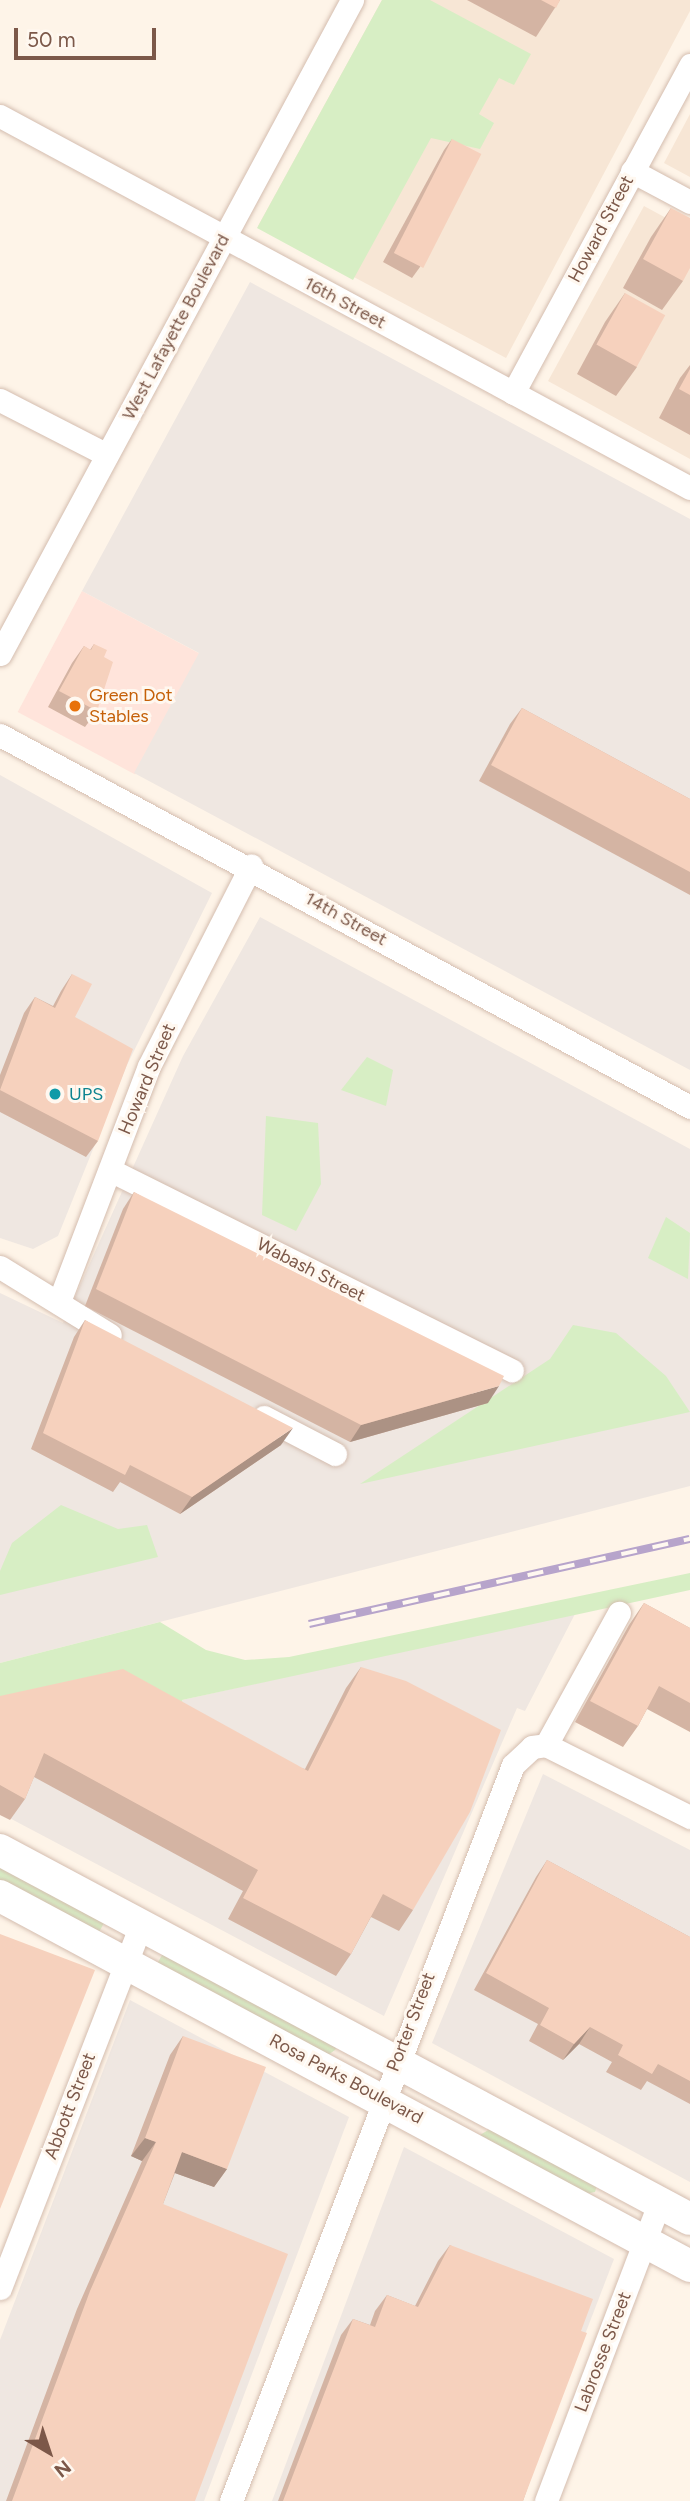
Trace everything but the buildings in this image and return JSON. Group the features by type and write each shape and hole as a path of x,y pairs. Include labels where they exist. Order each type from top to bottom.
{"main road":[{"path":"0,1850 690,2219"},
{"name":"Rosa Parks Boulevard","path":"0,1896 329,2069 645,2241 689,2258"},
{"path":"329,2069 346,2052 344,2033"},
{"path":"457,2139 483,2119 507,2120"},
{"path":"598,2215 614,2200 614,2178"}],"street":[{"name":"West Lafayette Boulevard","path":"0,654 352,0"},
{"name":"Howard Street","path":"513,393 690,65"},
{"name":"16th Street","path":"0,116 690,488"},
{"path":"632,172 690,202"},
{"path":"0,400 107,455"},
{"name":"14th Street","path":"0,735 251,866 690,1107"},
{"name":"Howard Street","path":"60,1299 149,1066 251,866"},
{"name":"Wabash Street","path":"110,1170 512,1370"},
{"path":"0,1267 60,1299 76,1317 138,1350"},
{"path":"237,1402 335,1454"},
{"path":"619,1612 546,1745 690,1817"},
{"name":"Porter Street","path":"231,2501 383,2099 395,2060 513,1765 532,1747 546,1745"},
{"name":"Abbott Street","path":"0,2288 141,1924"},
{"name":"Labrosse Street","path":"546,2501 659,2203"}],"shaded area":[{"path":"382,0 690,0 690,11 506,358 258,226"},
{"path":"690,114 690,177 664,163"},
{"path":"644,206 690,231 690,459 548,381"},
{"path":"250,282 690,519 690,1070 134,773 199,653 82,591"},
{"path":"82,591 199,653 135,774 18,712"},
{"path":"0,775 212,893 127,1065 58,1236 33,1249 0,1238"},
{"path":"260,917 690,1149 690,1486 0,1663 0,1293 63,1323 183,1056"},
{"path":"576,1612 525,1711 517,1708 384,2016 0,1813 0,1710 189,1724 182,1700"},
{"path":"543,1774 690,1850 690,2182 432,2043"},
{"path":"130,2000 349,2117 204,2501 0,2501 0,2340"},
{"path":"404,2147 614,2259 521,2501 272,2501"}],"green space":[{"path":"382,0 430,0 531,54 514,85 499,78 479,114 494,123 480,149 431,138 353,280 257,228"},
{"path":"367,1057 393,1070 386,1106 341,1090"},
{"path":"266,1116 318,1123 321,1184 296,1231 262,1215"},
{"path":"666,1217 690,1233 688,1279 648,1258"},
{"path":"573,1325 616,1333 666,1376 690,1412 360,1484 550,1359"},
{"path":"61,1505 118,1529 147,1525 158,1557 0,1595 0,1571 12,1543"},
{"path":"690,1573 690,1590 182,1700 189,1724 0,1705 0,1663 160,1622 206,1650 245,1660 289,1657"},
{"path":"0,1863 106,1919 98,1934 0,1882"},
{"path":"165,1950 337,2047 328,2055 157,1964"},
{"path":"490,2129 597,2185 595,2192 585,2194 480,2135"}],"railway":[{"path":"309,1624 690,1539"}],"place":[{"name":"Green Dot Stables","path":"75,706"},
{"name":"UPS","path":"55,1094"}]}
